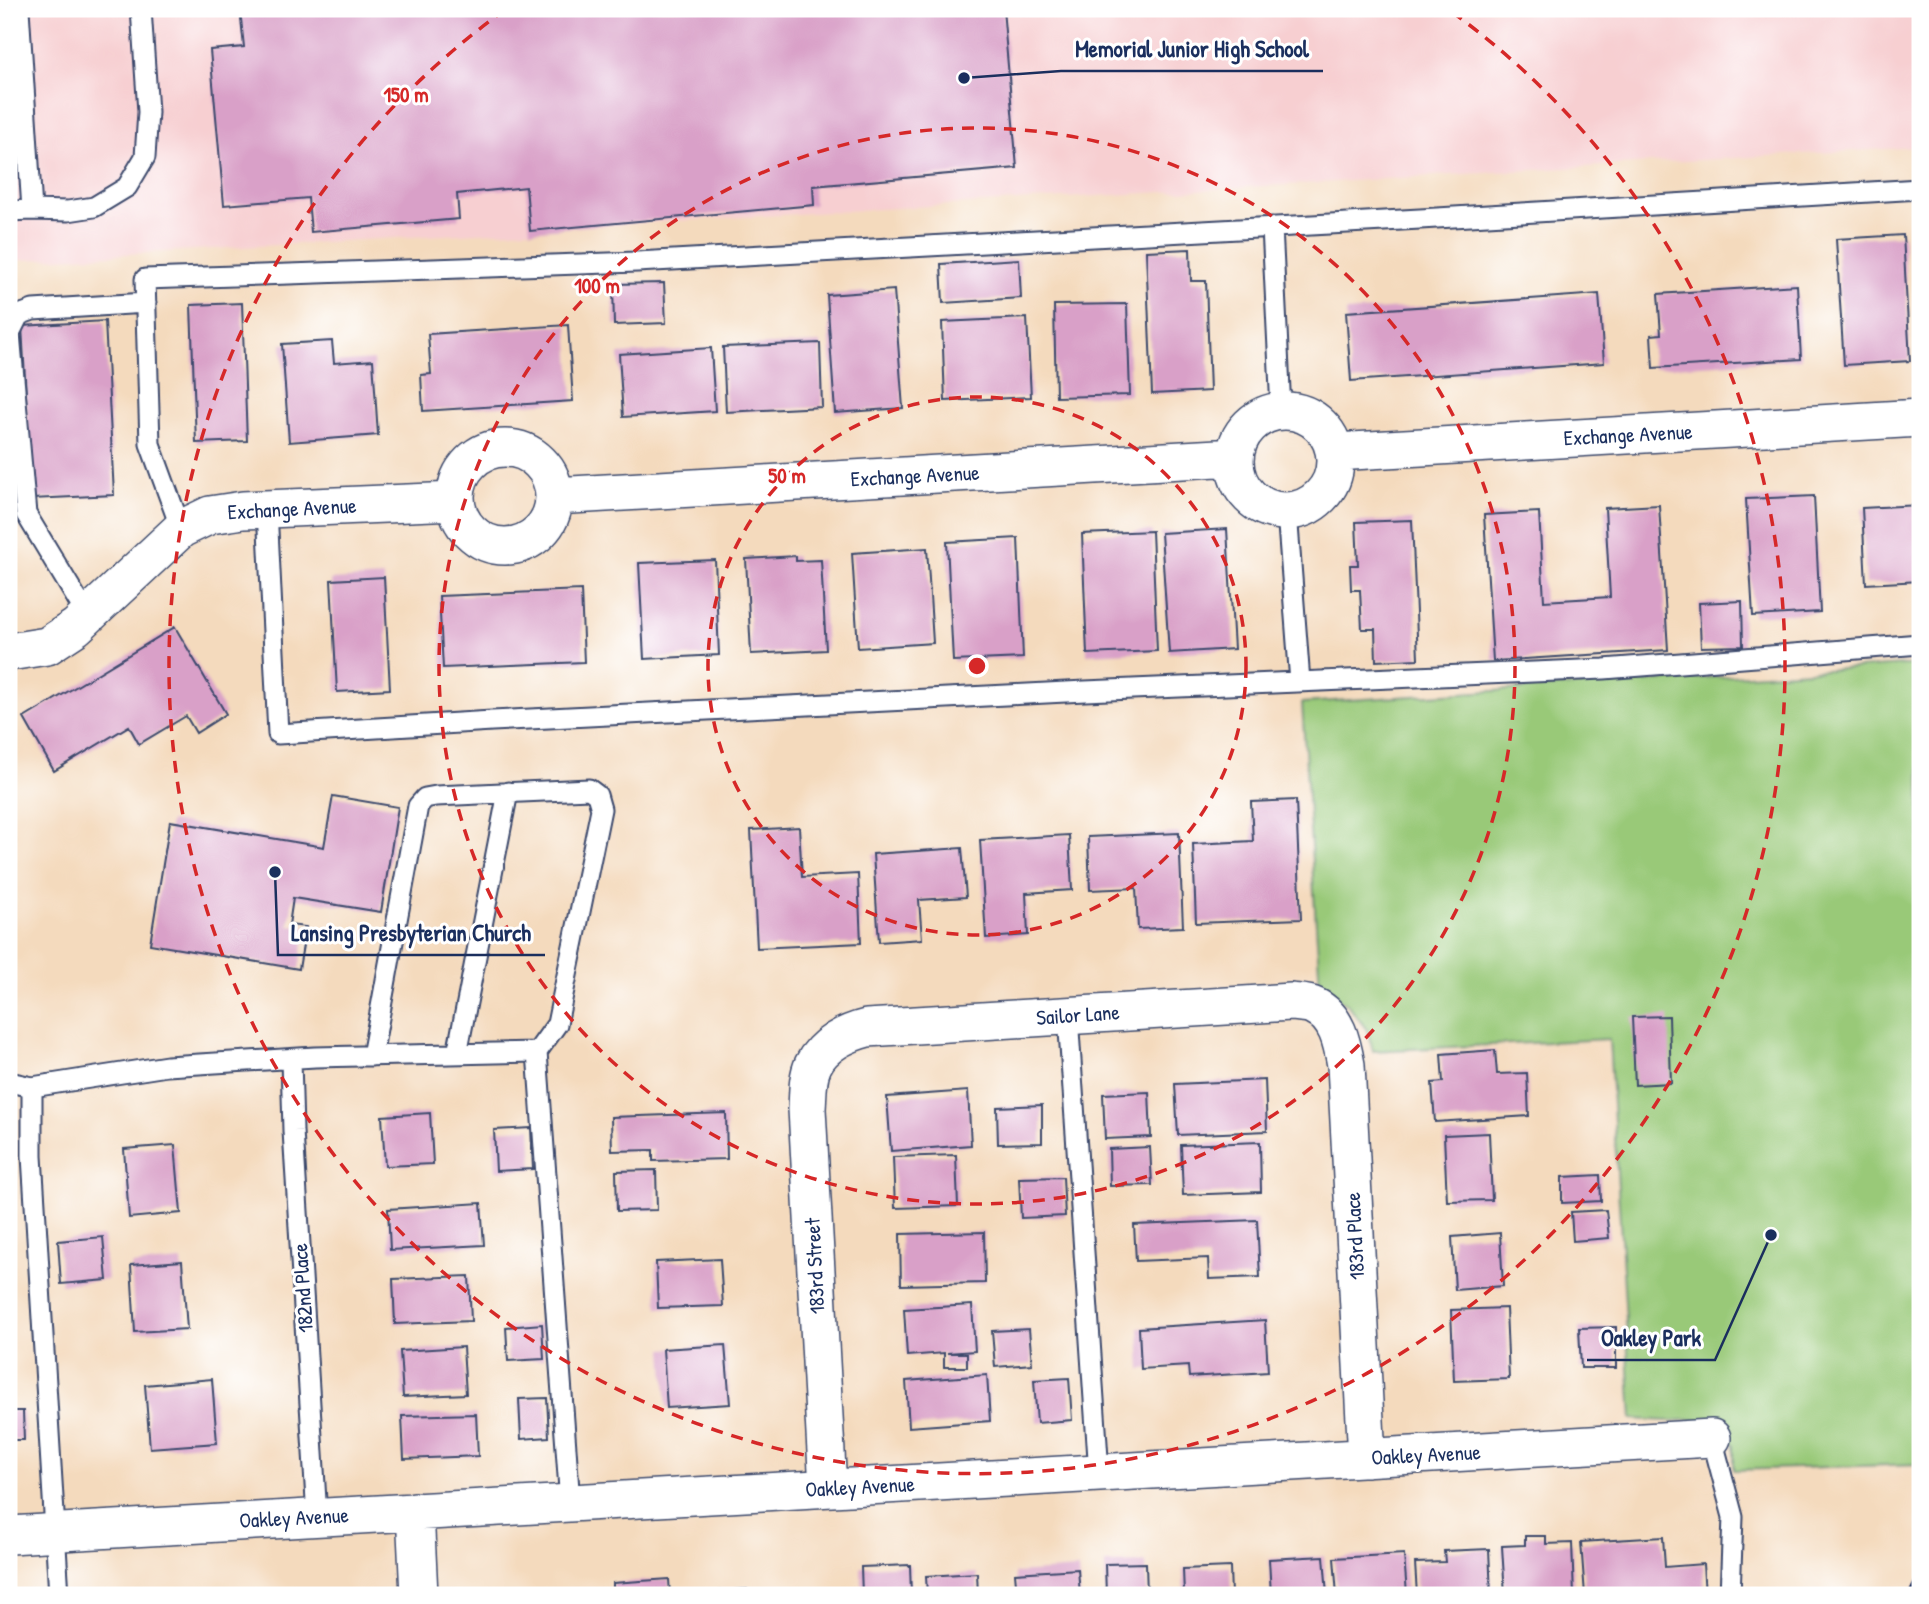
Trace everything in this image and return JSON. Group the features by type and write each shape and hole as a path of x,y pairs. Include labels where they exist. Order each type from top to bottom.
{"street":[{"path":"1296,411 1310,416 1322,425 1335,452 1335,469 1329,486 1319,499 1304,508 1287,512 1270,510 1255,502 1244,490 1236,474 1237,443 1254,421 1266,413 1296,411"},
{"name":"Exchange Avenue","path":"1335,452 1920,418"},
{"path":"502,448 532,456 543,467 551,481 554,496 551,513 543,527 531,538 516,545 499,546 483,541 470,531 460,517 456,501 457,485 463,471 480,455 502,448"},
{"name":"Exchange Avenue","path":"554,496 1235,457"},
{"name":"Exchange Avenue","path":"9,652 47,646 76,627 181,529 210,515 243,510 456,501"},
{"name":"Sailor Lane","path":"826,1048 847,1033 867,1028 1291,1002 1313,1005 1330,1018"},
{"name":"183rd Place","path":"1330,1018 1342,1039 1346,1065 1367,1458"},
{"name":"183rd Street","path":"826,1048 814,1064 807,1110 828,1489"},
{"name":"Oakley Avenue","path":"9,1535 1712,1438"},
{"path":"415,1511 419,1595"}],"lane":[{"path":"19,9 32,210"},
{"path":"9,211 68,211 94,207 127,187 145,157 148,112 141,9"},
{"path":"181,529 150,444 145,279 638,261 1920,189"},
{"path":"1272,227 1281,410"},
{"path":"88,617 26,514 10,333 19,315 33,310 146,303"},
{"path":"267,509 278,734 492,721 1604,669 1920,643"},
{"path":"1287,512 1300,682"},
{"path":"372,1056 418,806 425,799 436,796 589,789 597,795 601,808 557,1024 537,1052 570,1503"},
{"path":"457,1054 508,792"},
{"path":"1068,1016 1099,1473"},
{"path":"9,1082 32,1087 167,1066 291,1059 537,1052"},
{"name":"182nd Place","path":"291,1059 317,1517"},
{"path":"32,1087 32,1156 59,1595"},
{"path":"1712,1438 1733,1517 1730,1595"}],"shaded area":[{"path":"9,9 1920,9 1920,147 9,261"}],"green space":[{"path":"1920,664 1920,1464 1734,1470 1734,1445 1707,1419 1632,1419 1609,1039 1373,1051 1367,1030 1347,1004 1320,988 1302,703"}],"building":[{"path":"240,9 1003,9 1017,168 813,186 814,205 530,231 526,187 457,194 459,219 311,232 308,198 224,205 210,50 244,47"},
{"path":"1903,235 1910,361 1844,365 1836,239"},
{"path":"1190,249 1191,281 1206,281 1210,391 1152,394 1146,251"},
{"path":"1019,259 1021,298 943,303 941,264"},
{"path":"664,283 666,323 614,325 613,284"},
{"path":"1797,285 1801,359 1653,368 1651,335 1661,334 1658,294"},
{"path":"894,290 903,408 835,413 827,295"},
{"path":"1599,294 1604,363 1351,381 1346,312"},
{"path":"242,303 247,441 196,443 191,305"},
{"path":"1127,304 1130,395 1056,397 1054,305"},
{"path":"1027,318 1031,397 945,401 942,322"},
{"path":"105,321 114,495 32,499 22,326"},
{"path":"568,325 573,401 423,411 421,375 431,374 428,334"},
{"path":"332,341 334,363 373,360 378,435 289,442 282,344"},
{"path":"820,343 822,407 726,412 723,347"},
{"path":"711,348 715,411 623,417 619,354"},
{"path":"1814,496 1820,612 1753,616 1746,499"},
{"path":"1659,505 1668,650 1493,661 1484,515 1539,512 1544,601 1610,597 1605,508"},
{"path":"1920,505 1920,581 1866,584 1862,508"},
{"path":"1412,520 1418,659 1376,661 1375,629 1362,629 1360,590 1351,590 1350,565 1358,565 1356,522"},
{"path":"1227,529 1234,649 1169,653 1161,533"},
{"path":"1152,531 1157,651 1087,654 1082,534"},
{"path":"1018,538 1023,658 953,661 947,542"},
{"path":"927,548 933,643 858,648 852,553"},
{"path":"796,556 796,561 821,560 826,650 751,654 746,559"},
{"path":"715,560 719,655 644,659 639,563"},
{"path":"384,577 390,689 337,692 331,580"},
{"path":"581,590 584,662 443,668 439,596"},
{"path":"1742,601 1743,646 1701,647 1699,603"},
{"path":"175,627 226,714 196,733 186,716 139,744 129,726 54,771 24,718"},
{"path":"333,796 398,807 381,912 293,898 289,925 306,927 299,969 150,944 170,821 324,847"},
{"path":"1296,800 1301,919 1196,923 1193,844 1253,841 1251,802"},
{"path":"799,827 802,877 858,874 861,943 757,948 751,830"},
{"path":"1179,833 1183,927 1138,929 1136,888 1090,890 1088,837"},
{"path":"1069,835 1072,890 1026,893 1028,935 986,938 980,840"},
{"path":"962,848 966,897 919,900 922,939 879,942 873,854"},
{"path":"1669,1016 1671,1083 1635,1085 1632,1017"},
{"path":"1495,1050 1497,1074 1527,1073 1529,1116 1435,1122 1432,1083 1443,1082 1441,1054"},
{"path":"1265,1080 1267,1131 1178,1135 1175,1084"},
{"path":"968,1091 971,1145 891,1151 887,1097"},
{"path":"1149,1092 1151,1137 1105,1139 1103,1094"},
{"path":"1042,1105 1042,1143 998,1144 997,1107"},
{"path":"430,1113 433,1164 385,1166 382,1116"},
{"path":"726,1113 727,1159 653,1161 653,1150 612,1151 611,1117"},
{"path":"531,1128 533,1169 496,1171 494,1130"},
{"path":"1489,1133 1492,1200 1447,1201 1444,1135"},
{"path":"1260,1142 1261,1192 1183,1195 1181,1145"},
{"path":"175,1145 181,1213 129,1218 124,1149"},
{"path":"1150,1147 1152,1185 1110,1186 1109,1149"},
{"path":"956,1155 958,1206 895,1208 893,1157"},
{"path":"656,1170 657,1210 617,1211 616,1171"},
{"path":"1600,1175 1601,1201 1562,1203 1562,1177"},
{"path":"1063,1177 1065,1216 1021,1218 1019,1178"},
{"path":"481,1203 484,1245 390,1250 388,1209"},
{"path":"1606,1210 1609,1238 1573,1241 1571,1212"},
{"path":"1257,1220 1260,1277 1209,1279 1208,1258 1136,1261 1134,1225"},
{"path":"984,1232 985,1283 901,1285 900,1234"},
{"path":"1500,1233 1503,1286 1455,1290 1452,1237"},
{"path":"103,1237 107,1280 61,1284 58,1241"},
{"path":"720,1259 723,1306 658,1308 656,1262"},
{"path":"182,1261 187,1329 135,1332 131,1265"},
{"path":"469,1276 471,1321 395,1324 393,1279"},
{"path":"972,1305 975,1351 947,1353 967,1353 967,1367 944,1367 944,1353 907,1356 904,1309"},
{"path":"1506,1308 1509,1379 1454,1381 1451,1310"},
{"path":"1265,1320 1268,1372 1189,1377 1188,1366 1141,1369 1139,1328"},
{"path":"542,1324 544,1359 508,1361 506,1327"},
{"path":"1616,1327 1616,1368 1581,1368 1579,1328"},
{"path":"1029,1329 1032,1364 995,1367 992,1331"},
{"path":"725,1345 730,1404 667,1408 663,1349"},
{"path":"463,1347 466,1394 403,1397 400,1351"},
{"path":"987,1375 990,1421 909,1427 906,1381"},
{"path":"1069,1378 1072,1420 1037,1423 1034,1380"},
{"path":"212,1379 217,1443 150,1448 145,1385"},
{"path":"547,1398 549,1437 521,1439 519,1399"},
{"path":"9,1411 23,1411 24,1440 9,1440"},
{"path":"476,1414 478,1456 404,1459 402,1416"},
{"path":"1525,1536 1546,1536 1546,1544 1572,1543 1574,1595 1505,1595 1502,1546 1525,1545"},
{"path":"1663,1537 1665,1567 1703,1564 1705,1595 1585,1595 1581,1542"},
{"path":"1489,1549 1491,1595 1417,1595 1415,1563 1445,1562 1444,1551"},
{"path":"1404,1554 1407,1595 1337,1595 1334,1558"},
{"path":"1324,1556 1327,1595 1271,1595 1269,1559"},
{"path":"1146,1563 1147,1595 1106,1595 1105,1564"},
{"path":"910,1565 911,1595 862,1595 861,1567"},
{"path":"1230,1567 1231,1595 1184,1595 1183,1569"},
{"path":"1078,1569 1080,1595 1017,1595 1015,1573"},
{"path":"977,1573 978,1595 927,1595 926,1576"},
{"path":"669,1579 670,1595 613,1595 613,1583"},
{"path":"747,1589 748,1595 690,1595 690,1593"}],"railway":[{"path":"1910,1595 1920,1575"}],"place":[{"name":"Memorial Junior High School","path":"964,78"},
{"name":"Lansing Presbyterian Church","path":"275,872"},
{"name":"Oakley Park","path":"1771,1235"}]}
